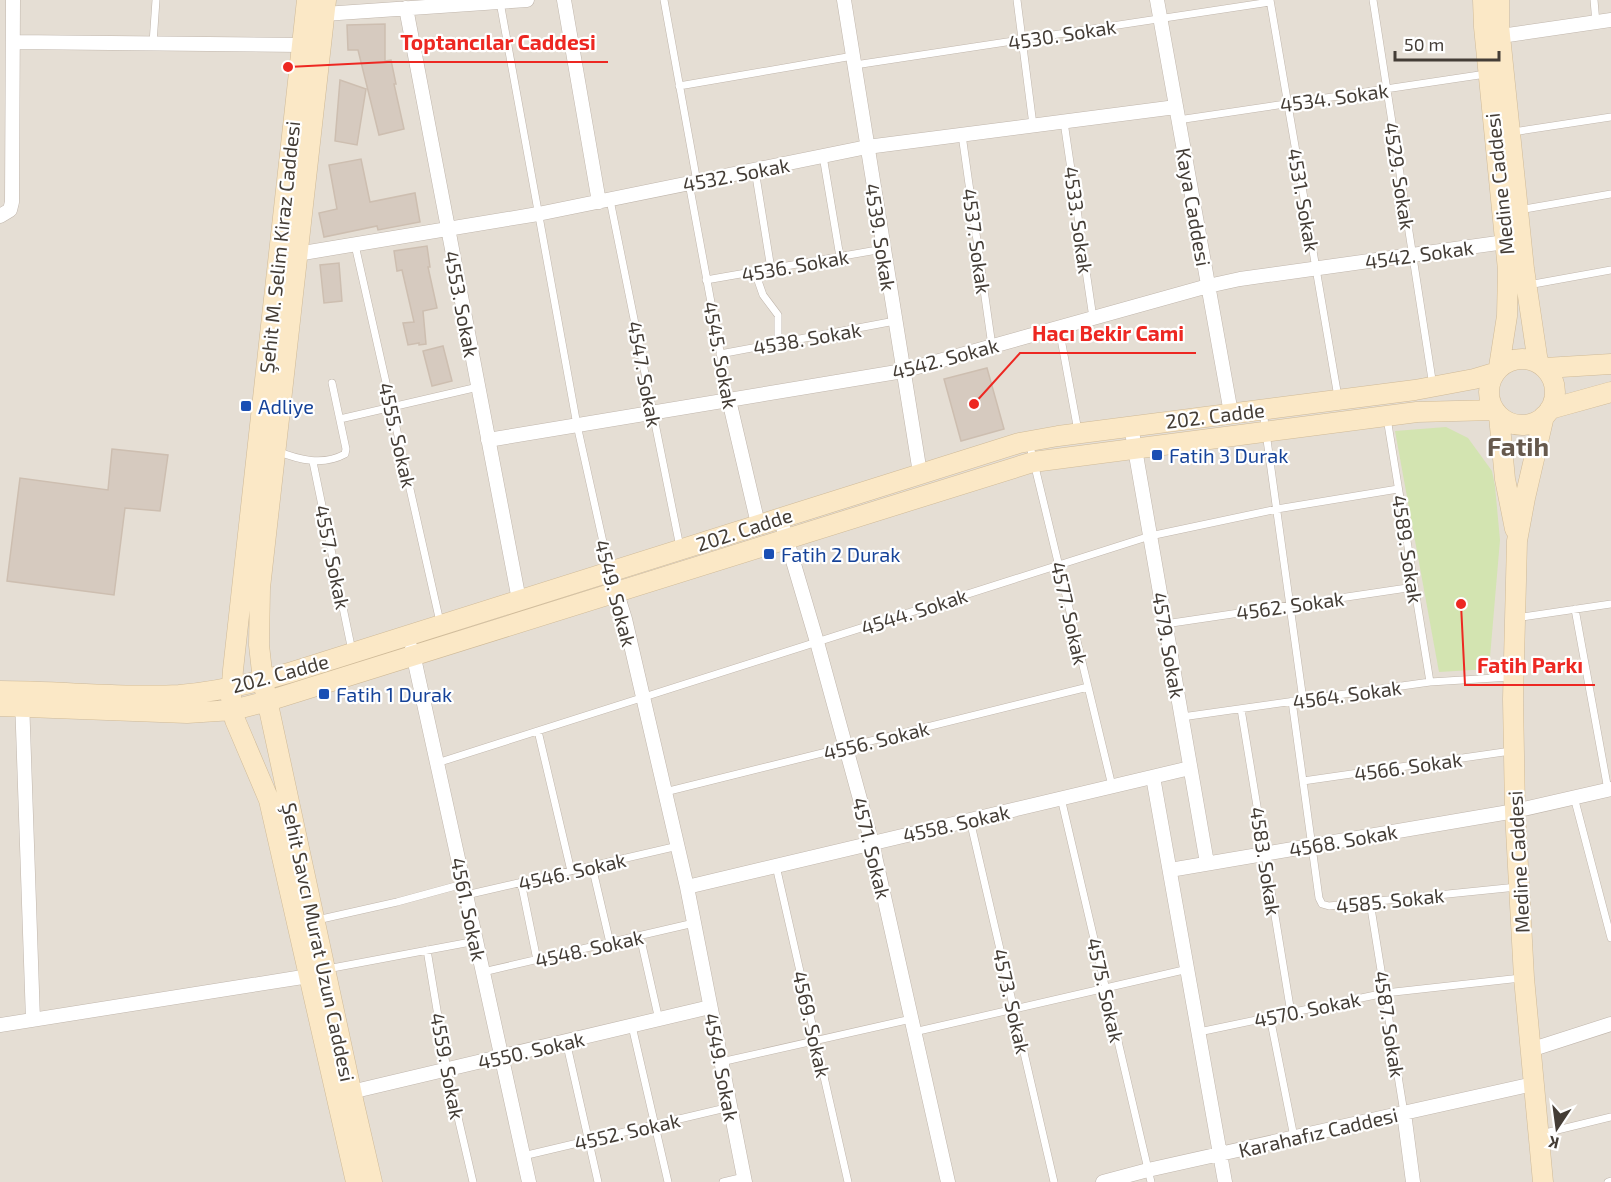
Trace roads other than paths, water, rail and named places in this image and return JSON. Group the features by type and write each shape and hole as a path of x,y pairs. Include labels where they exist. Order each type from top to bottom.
{"street":[{"path":"0,216 10,210 12,201 14,0"},
{"name":"Şehit M. Selim Kiraz Caddesi","path":"268,701 259,645 266,447 307,0"},
{"path":"325,7 406,8 527,0"},
{"name":"4547. Sokak","path":"564,0 604,201"},
{"name":"4539. Sokak","path":"844,0 920,473"},
{"name":"Kaya Caddesi","path":"1157,0 1231,413"},
{"name":"Medine Caddesi","path":"1483,0 1508,299 1504,340 1497,370"},
{"name":"Medine Caddesi","path":"1498,0 1526,285 1541,365"},
{"name":"Şehit M. Selim Kiraz Caddesi","path":"232,710 231,687 297,254 325,7"},
{"name":"4553. Sokak","path":"406,8 519,600"},
{"path":"1501,36 1611,20"},
{"path":"14,42 302,45"},
{"name":"4532. Sokak","path":"297,254 538,214 867,147 1064,122 1177,113"},
{"name":"4542. Sokak","path":"488,440 903,371 1208,286 1316,268 1505,242"},
{"path":"1541,365 1554,381 1555,398 1547,412 1535,423 1520,425 1512,424 1496,413 1488,396 1489,388 1497,370 1514,360 1530,360 1541,365 1611,364"},
{"name":"202. Cadde","path":"0,706 22,699 170,695 263,681 1028,441 1433,387 1497,370"},
{"path":"1547,412 1611,392"},
{"name":"4545. Sokak","path":"729,400 758,524"},
{"name":"202. Cadde","path":"0,691 22,699 187,713 232,710 414,656 1034,462 1437,410 1496,413"},
{"name":"Medine Caddesi","path":"1543,1182 1524,978 1515,811 1514,676 1517,541 1527,489 1547,412"},
{"name":"Medine Caddesi","path":"1496,413 1505,479 1517,541"},
{"name":"4579. Sokak","path":"1131,426 1207,864"},
{"name":"4571. Sokak","path":"780,517 818,642 872,843 948,1182"},
{"name":"4549. Sokak","path":"610,571 678,846 744,1180"},
{"name":"4561. Sokak","path":"409,635 529,1182"},
{"path":"22,699 33,1020"},
{"name":"Şehit Savcı Murat Uzun Caddesi","path":"268,701 314,921 317,972 356,1182"},
{"name":"Şehit Savcı Murat Uzun Caddesi","path":"232,710 239,732 270,801 351,1092 372,1182"},
{"name":"4558. Sokak","path":"687,887 1190,768"},
{"path":"1152,777 1225,1182"},
{"name":"4568. Sokak","path":"1170,870 1515,811 1609,790"},
{"path":"0,1025 317,972"},
{"name":"4550. Sokak","path":"351,1092 711,1007"},
{"path":"1530,1050 1611,1024"},
{"name":"Karahafız Caddesi","path":"1103,1182 1150,1176 1220,1154 1533,1084"},
{"name":"4587. Sokak","path":"1404,1113 1413,1182"}],"lane":[{"path":"153,44 156,0"},
{"name":"4545. Sokak","path":"664,0 680,86 706,280 729,400"},
{"path":"1017,0 1033,126"},
{"name":"4529. Sokak","path":"1373,0 1433,387"},
{"path":"1594,0 1596,22"},
{"name":"4530. Sokak","path":"680,86 853,60 1022,40 1270,1"},
{"name":"4531. Sokak","path":"1270,1 1338,400"},
{"name":"4549. Sokak","path":"500,2 578,424 600,536 610,571"},
{"name":"4534. Sokak","path":"1177,113 1288,104 1489,74"},
{"path":"1510,133 1611,117"},
{"name":"4533. Sokak","path":"1064,122 1093,318"},
{"name":"4537. Sokak","path":"962,135 992,346"},
{"path":"823,156 840,257"},
{"path":"755,170 771,269"},
{"path":"1518,210 1611,194"},
{"name":"4547. Sokak","path":"604,201 681,549"},
{"name":"4555. Sokak","path":"355,245 441,625"},
{"name":"4536. Sokak","path":"706,280 883,249"},
{"path":"1526,285 1611,270"},
{"path":"755,272 763,295 778,315 778,343"},
{"name":"4538. Sokak","path":"720,354 895,321"},
{"path":"1059,328 1078,433"},
{"path":"266,447 295,459 313,462 345,454 346,449 332,382"},
{"path":"340,419 478,387"},
{"path":"1263,409 1303,700"},
{"name":"4589. Sokak","path":"1386,416 1430,682"},
{"name":"4577. Sokak","path":"1028,441 1112,786"},
{"name":"4557. Sokak","path":"313,462 353,653"},
{"name":"4544. Sokak","path":"437,763 1150,536 1277,508 1398,489"},
{"name":"4562. Sokak","path":"1165,624 1414,587"},
{"path":"1515,618 1611,604"},
{"path":"1575,609 1609,790"},
{"name":"4564. Sokak","path":"1182,717 1430,682 1514,676"},
{"name":"4556. Sokak","path":"665,792 1088,687"},
{"name":"4585. Sokak","path":"1292,702 1319,898 1322,904 1329,906 1519,887"},
{"name":"4583. Sokak","path":"1241,709 1291,1013"},
{"path":"538,731 571,871"},
{"name":"4566. Sokak","path":"1303,782 1514,750"},
{"path":"1574,797 1611,938"},
{"name":"4575. Sokak","path":"1061,798 1150,1176"},
{"name":"4573. Sokak","path":"970,820 1054,1182"},
{"name":"4546. Sokak","path":"314,921 465,889 521,882 678,846"},
{"path":"592,866 610,943"},
{"name":"4569. Sokak","path":"776,866 848,1182"},
{"path":"521,882 537,960"},
{"name":"4587. Sokak","path":"1370,902 1404,1113"},
{"name":"4548. Sokak","path":"483,972 694,923"},
{"path":"640,936 659,1020"},
{"path":"317,972 476,941"},
{"name":"4559. Sokak","path":"427,950 447,1070 473,1182"},
{"path":"721,1062 816,1041 1014,1009 1188,969"},
{"name":"4570. Sokak","path":"1199,1032 1385,993 1524,978"},
{"path":"1270,1017 1294,1137"},
{"path":"632,1026 668,1182"},
{"path":"566,1041 598,1182"},
{"name":"4552. Sokak","path":"523,1156 730,1107"},
{"path":"1537,1135 1611,1117"},
{"path":"723,1182 744,1180"}],"place":[{"name":"Toptancılar Caddesi","path":"288,67"},
{"name":"Hacı Bekir Cami","path":"974,404"},
{"name":"Adliye","path":"246,406"},
{"name":"Fatih 3 Durak","path":"1157,455"},
{"name":"Fatih 2 Durak","path":"769,554"},
{"name":"Fatih Parkı","path":"1461,604"},
{"name":"Fatih 1 Durak","path":"324,694"}],"district":[{"name":"Fatih","path":"1518,445"}]}
